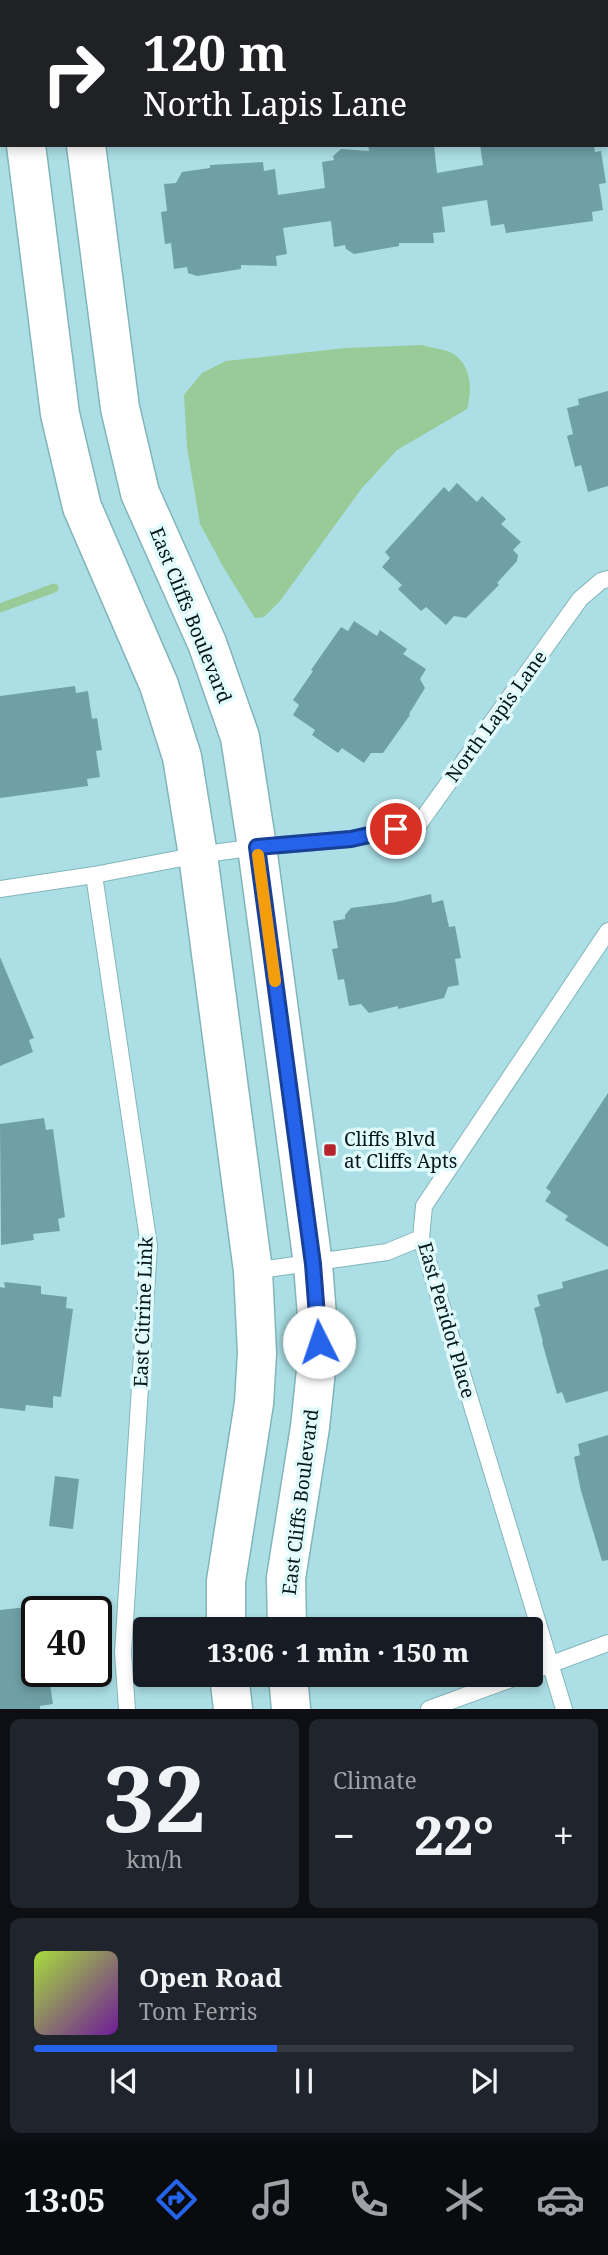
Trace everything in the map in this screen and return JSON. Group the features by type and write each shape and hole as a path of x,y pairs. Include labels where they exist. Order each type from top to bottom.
{"street":[{"path":"26,147 60,414 82,507 159,685 182,757 198,855 253,1271 257,1353 254,1403 226,1581 226,1617"},
{"name":"East Cliffs Boulevard","path":"86,147 120,408 140,493 207,643 240,737 257,847 313,1264 319,1342 310,1427 286,1578 287,1617"},
{"path":"66,438 124,426"},
{"path":"230,1687 233,1709"},
{"path":"289,1687 291,1709"}],"lane":[{"name":"North Lapis Lane","path":"0,889 94,876 198,855 351,839 419,824 580,599 601,581 608,579"},
{"name":"East Citrine Link","path":"94,876 149,1246 124,1653 127,1709"},
{"name":"East Peridot Place","path":"564,1709 421,1238 424,1206 608,931"},
{"path":"253,1271 387,1252 421,1238"},
{"path":"543,1667 608,1643"},
{"path":"429,1709 489,1687"}],"shaded area":[{"path":"422,345 448,351 461,360 469,380 467,409 397,450 362,488 280,601 264,617 255,618 200,524 187,447 184,395 202,373 226,361 345,348"}],"building":[{"path":"368,147 434,147 437,173 483,165 480,147 594,147 595,152 601,151 606,183 599,184 603,210 592,212 593,221 506,233 504,224 491,226 487,200 442,207 445,232 433,233 434,243 399,243 399,246 354,254 346,249 345,245 334,247 331,221 283,228 287,254 276,256 277,266 241,265 241,269 197,276 188,273 187,267 174,269 171,243 165,244 161,212 167,211 164,184 176,183 182,172 210,168 210,165 263,162 264,171 275,169 278,195 325,188 322,162 334,160 333,156 341,149 369,151"},
{"path":"608,391 608,486 588,492 581,465 575,467 567,436 573,434 567,408 579,405 578,399"},
{"path":"457,483 477,502 482,496 506,519 501,524 521,542 513,550 518,555 517,561 497,583 499,585 466,618 454,616 446,625 426,607 421,611 398,589 402,585 382,567 390,558 385,552 444,487 449,492"},
{"path":"354,621 377,636 380,630 407,649 403,654 426,669 420,679 425,688 410,715 383,753 371,753 364,763 342,748 338,753 312,735 315,730 293,715 299,705 293,700 313,671 311,670 341,627 348,631"},
{"path":"75,686 76,693 88,691 92,719 97,718 102,750 96,751 100,777 87,779 88,786 0,798 0,696"},
{"path":"431,894 432,903 443,900 449,927 455,926 461,958 455,959 459,985 448,987 444,998 398,1009 398,1006 369,1013 361,1004 349,1006 344,979 338,980 332,949 338,948 333,921 345,919 351,908"},
{"path":"0,957 34,1038 29,1040 33,1052 0,1066"},
{"path":"608,1093 608,1247 565,1220 568,1216 545,1201 551,1192 546,1188"},
{"path":"44,1118 46,1130 53,1129 65,1217 58,1219 60,1231 33,1234 34,1240 1,1245 0,1124"},
{"path":"608,1269 608,1391 566,1403 562,1392 557,1394 542,1342 534,1308 540,1306 537,1295 563,1288 562,1282"},
{"path":"4,1282 41,1286 41,1294 67,1297 66,1308 73,1309 61,1397 53,1396 53,1408 26,1405 25,1411 0,1408 0,1287 5,1288"},
{"path":"608,1435 608,1560 602,1561 574,1457 580,1455 578,1444"},
{"path":"55,1476 79,1479 73,1529 49,1526"},
{"path":"21,1608 21,1687 50,1687 53,1704 40,1706 40,1709 0,1709 0,1610"}],"waterway":[{"path":"0,608 54,588"}],"slow traffic":[{"path":"258,855 275,981"}],"place":[{"name":"Cliffs Blvd at Cliffs Apts","path":"330,1150"}],"route":[{"path":"319,1342 313,1264 257,847 351,839 396,829"}]}
